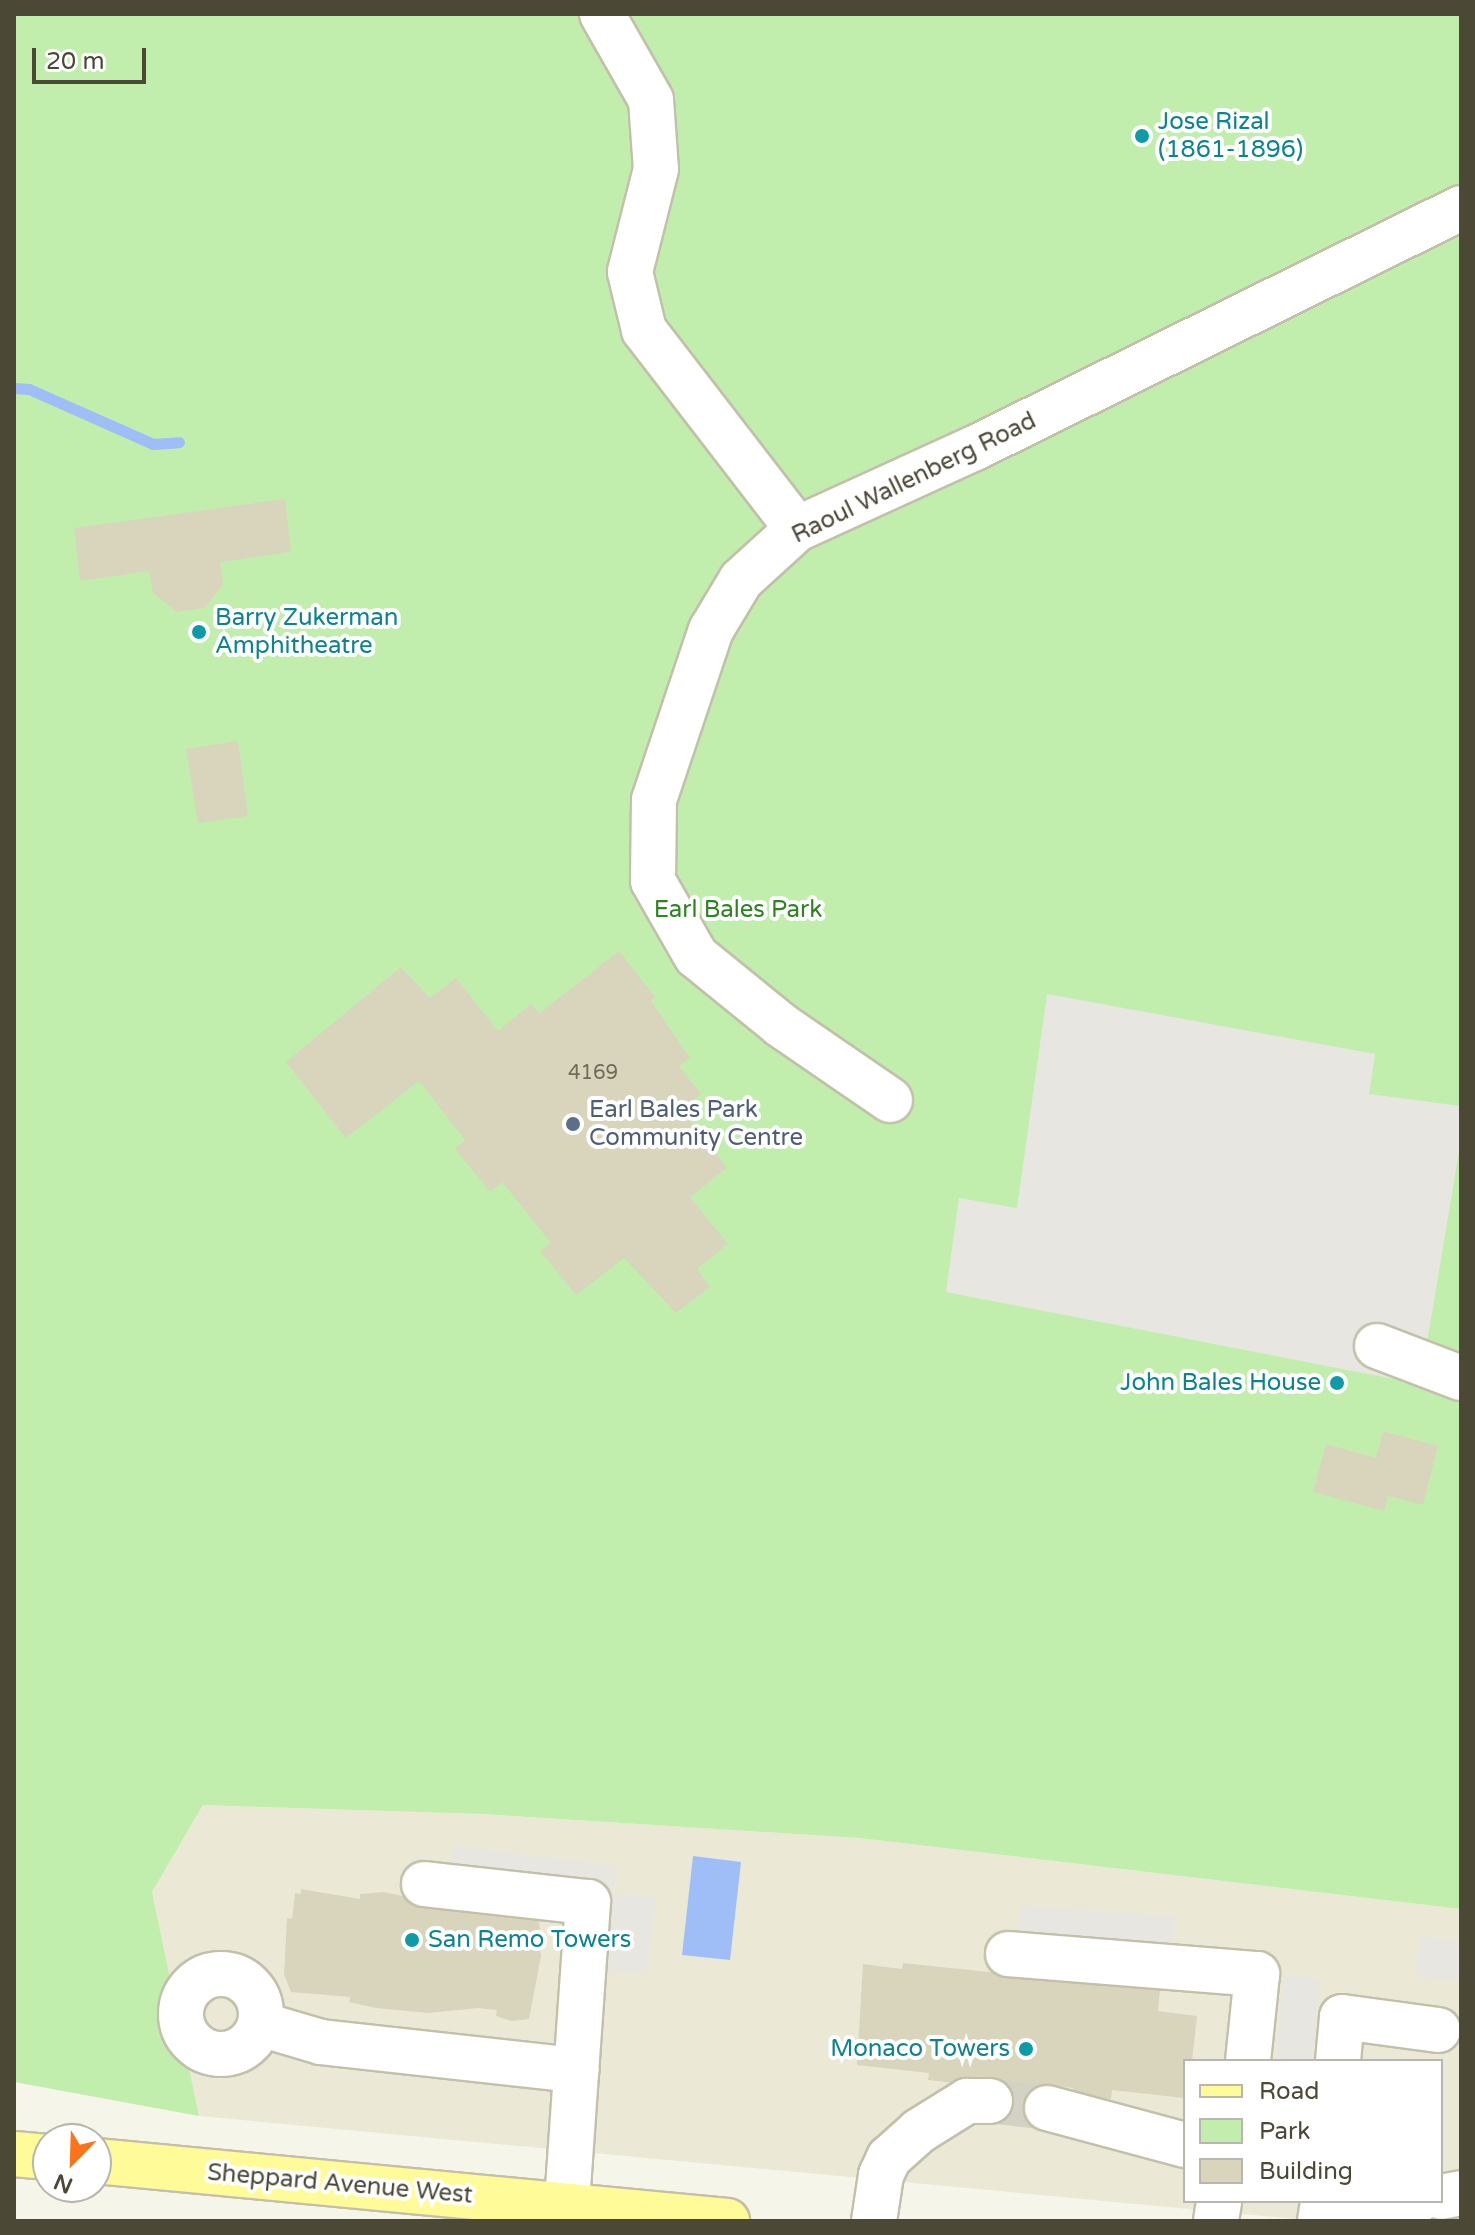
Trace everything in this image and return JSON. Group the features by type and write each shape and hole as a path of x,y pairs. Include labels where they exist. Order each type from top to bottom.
{"main road":[{"name":"Sheppard Avenue West","path":"112,2163 727,2221"}],"lane":[{"path":"602,14 651,100 656,169 630,272 644,330 797,529"},
{"name":"Raoul Wallenberg Road","path":"890,1100 781,1025 696,956 653,881 654,800 711,630 741,580 797,529 975,448 1461,208"},
{"path":"1377,1346 1461,1378"},
{"path":"424,1884 588,1902 567,2206"},
{"path":"1008,1954 1257,1974 1248,2059"},
{"path":"1338,2059 1342,2017 1438,2030"},
{"path":"260,2024 321,2042 576,2070"},
{"path":"874,2221 881,2175 889,2158 919,2131 967,2101 990,2101"},
{"path":"1047,2108 1183,2144"},
{"path":"1343,2203 1383,2207 1406,2203"}],"shaded area":[{"path":"1047,994 1375,1054 1369,1094 1461,1106 1461,1140 1420,1384 946,1292 959,1198 1017,1208"},
{"path":"203,1805 482,1814 859,1838 1461,1909 1461,2221 1318,2221 199,2116 152,1892"},
{"path":"453,1846 616,1866 613,1893 656,1898 646,1974 574,1965 579,1920 446,1903"},
{"path":"1021,1906 1175,1917 1172,1951 1018,1940"},
{"path":"1420,1937 1461,1941 1461,1981 1416,1977"},
{"path":"1283,1976 1320,1979 1313,2059 1276,2059"}],"green space":[{"name":"Earl Bales Park","path":"14,14 1461,14 1461,1909 859,1838 482,1814 203,1805 152,1892 199,2116 14,2082"}],"water":[{"path":"693,1856 741,1862 730,1960 682,1955"}],"building":[{"path":"285,499 291,552 220,562 223,584 205,608 176,612 153,593 149,571 80,581 74,528"},
{"path":"238,741 248,816 198,823 186,749"},
{"name":"Earl Bales Park Community Centre","path":"619,951 655,997 651,1001 690,1058 679,1066 701,1094 682,1111 727,1168 690,1197 728,1244 697,1269 710,1287 676,1313 624,1258 576,1295 540,1251 551,1243 502,1182 490,1192 455,1149 465,1140 419,1081 346,1138 286,1062 401,967 430,998 456,978 498,1031 531,1004 540,1013"},
{"path":"1383,1431 1438,1446 1423,1505 1388,1496 1384,1511 1313,1492 1326,1444 1376,1458"},
{"name":"San Remo Towers","path":"301,1889 360,1899 360,1894 384,1892 487,1915 539,1915 541,1956 529,2019 512,2021 496,2016 497,2010 478,2008 428,2013 376,2008 349,2002 350,1997 291,1992 284,1974 287,1918 292,1919 295,1893 301,1894"},
{"name":"Monaco Towers","path":"903,1963 1160,1990 1158,2011 1197,2016 1192,2059 1183,2059 1183,2098 1112,2090 1111,2099 1072,2095 1073,2088 1049,2085 1044,2129 988,2123 993,2080 965,2077 964,2084 928,2080 929,2073 857,2065 863,1964 902,1969"}],"waterway":[{"path":"14,388 29,389 153,444 179,442"}],"tunnel":[{"path":"990,2101 1047,2108"}],"place":[{"name":"Jose Rizal (1861-1896)","path":"1142,136"},
{"name":"Barry Zukerman Amphitheatre","path":"199,632"},
{"name":"Earl Bales Park Community Centre","path":"573,1124"},
{"name":"John Bales House","path":"1337,1383"},
{"name":"San Remo Towers","path":"412,1940"},
{"name":"Monaco Towers","path":"1026,2049"}]}
